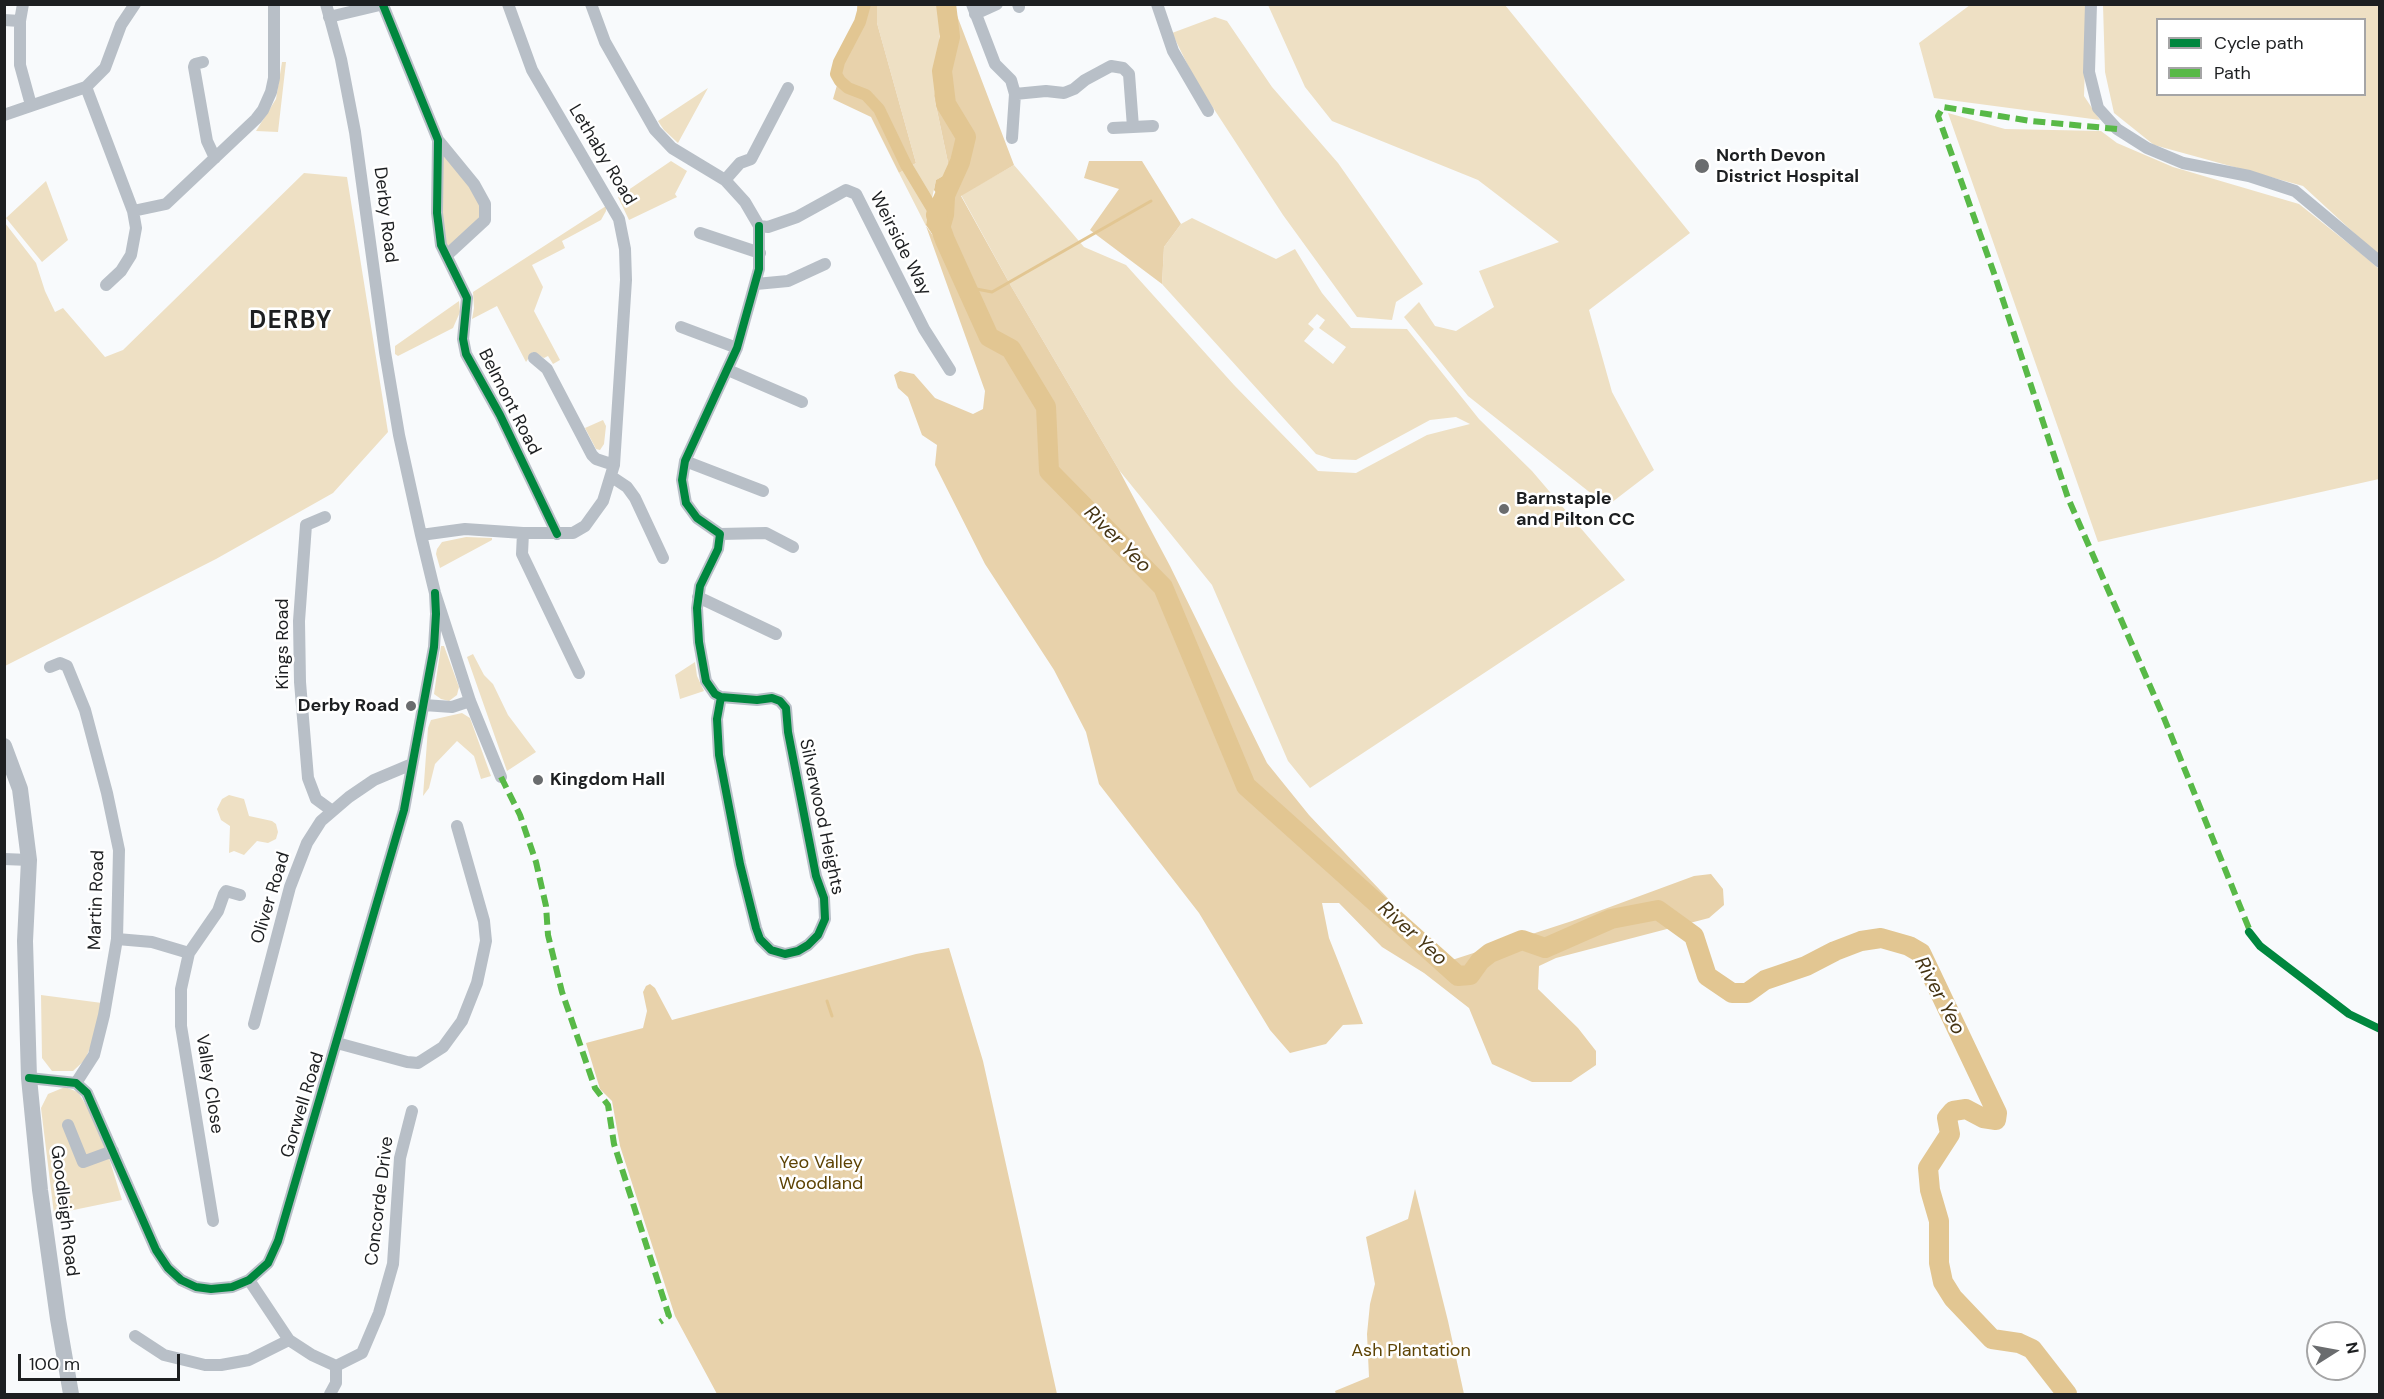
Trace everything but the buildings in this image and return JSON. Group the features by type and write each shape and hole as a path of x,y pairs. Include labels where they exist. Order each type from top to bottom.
{"street":[{"path":"23,4 20,21 20,65 31,105"},
{"path":"4,115 86,87 105,68 121,25 135,4"},
{"path":"133,211 166,204 256,119 271,92 275,61 274,4"},
{"name":"Derby Road","path":"326,4 341,59 357,143 385,352 399,435 421,535 435,593 470,701 501,777"},
{"name":"Lethaby Road","path":"421,535 465,529 523,533 573,533 585,526 603,501 613,471 626,280 625,249 619,219 532,70 507,4"},
{"path":"591,4 605,42 655,130 672,148 725,180 745,202 759,226 760,253 756,284 737,348 685,462 682,480 686,503 696,518 720,534 766,533 793,547"},
{"path":"997,4 973,9 995,64 1011,80 1015,94 1012,138"},
{"path":"1157,4 1173,51 1208,111"},
{"path":"2091,4 2089,72 2098,108 2117,129 2147,148 2183,163 2249,176 2295,191 2379,262"},
{"path":"329,18 384,5"},
{"name":"Belmont Road","path":"384,5 438,140 474,184 485,204 485,220 447,255"},
{"path":"4,20 20,21"},
{"path":"203,62 195,64 194,67 207,141 215,158"},
{"path":"1015,94 1046,91 1064,93 1111,66 1123,68 1129,74 1133,127"},
{"path":"86,87 133,211 136,228 131,255 121,271 106,285"},
{"path":"725,180 740,163 752,159 788,88"},
{"path":"1113,128 1153,126"},
{"name":"Belmont Road","path":"438,140 437,213 441,245 467,298 463,339 466,354 500,415 557,534"},
{"name":"Weirside Way","path":"759,226 768,226 797,217 846,190 856,194 924,329 950,370"},
{"path":"700,233 760,253"},
{"path":"756,284 788,281 825,264"},
{"path":"681,327 737,348"},
{"path":"534,358 547,369 592,455 613,471 627,487 663,558"},
{"path":"728,370 802,402"},
{"path":"685,462 763,491"},
{"name":"Kings Road","path":"325,517 306,525 299,621 300,682 305,756 311,789 316,799 331,810"},
{"path":"523,533 522,554 579,673"},
{"path":"720,534 718,549 700,586 698,597 699,642 704,676 709,688 721,697"},
{"name":"Gorwell Road","path":"249,1280 268,1263 279,1241 404,810 435,633 435,593"},
{"path":"698,597 776,634"},
{"name":"Martin Road","path":"50,667 60,663 67,666 85,710 107,792 119,850 117,939 104,1015 94,1055 76,1083"},
{"name":"Silverwood Heights","path":"721,697 758,700 772,698 780,701 786,708 788,732 816,876 824,898 824,927 808,945 798,951 785,954 771,950 760,939 756,928 740,864 719,755 717,718 721,697"},
{"path":"424,705 453,707 470,701"},
{"name":"Goodleigh Road","path":"4,746 20,789 29,860 25,961 28,1078 40,1190 71,1395"},
{"name":"Oliver Road","path":"254,1024 290,887 307,843 331,810 374,780 412,764"},
{"path":"337,1043 418,1063 443,1047 462,1021 477,983 486,940 484,921 457,826"},
{"path":"4,859 29,860"},
{"name":"Valley Close","path":"213,1221 181,1026 181,989 189,953 218,911 224,894 226,891 240,895"},
{"path":"117,939 152,942 189,953"},
{"path":"28,1078 76,1083 87,1092 156,1250 168,1268 181,1280 196,1287 232,1287 249,1280 289,1340 312,1355 336,1366 336,1383 330,1395"},
{"name":"Concorde Drive","path":"336,1366 362,1353 379,1313 393,1264 400,1158 412,1111"},
{"path":"68,1125 83,1162 113,1151"},
{"path":"135,1336 164,1354 205,1365 222,1365 249,1359 289,1340"}],"shaded area":[{"path":"877,5 940,5 942,10 934,96 950,172 936,180 926,226 899,173 916,163 877,23"},
{"path":"1268,5 1505,5 1690,233 1589,310 1612,392 1654,470 1607,506 1468,396 1404,317 1419,302 1435,326 1456,331 1494,307 1479,271 1559,242 1478,180 1332,121 1305,87"},
{"path":"1970,5 2087,5 2084,96 2100,120 1934,98 1919,43"},
{"path":"2103,5 2379,5 2379,254 2303,186 2154,145 2114,113 2105,72"},
{"path":"1215,17 1227,21 1272,87 1338,163 1423,284 1396,302 1392,320 1357,317 1283,215 1195,80 1172,33"},
{"path":"282,62 286,62 278,132 256,131 276,99"},
{"path":"708,88 678,143 658,121"},
{"path":"1948,113 2005,129 2101,131 2117,143 2173,167 2299,204 2363,255 2379,269 2379,479 2098,542"},
{"path":"439,141 474,184 485,220 447,255 442,245"},
{"path":"671,161 687,171 675,194 677,197 629,220 618,197"},
{"path":"1014,165 1084,247 1126,265 1234,385 1318,471 1356,473 1427,435 1470,424 1456,417 1430,420 1356,460 1332,459 1316,454 1162,284 1164,247 1181,224 1192,218 1276,259 1295,249 1322,293 1351,328 1407,329 1479,419 1532,471 1625,580 1310,788 1288,761 1212,585 1119,470 1011,286 961,195","holes":["1317,314 1325,320 1319,328 1346,347 1333,364 1304,341 1314,329 1308,324"]},
{"path":"950,172 956,180 954,216 944,251 926,225 930,206 940,198 934,190 936,180"},
{"path":"304,173 347,177 388,432 333,493 216,559 5,666 5,223 36,263 55,312 63,308 105,357 123,350"},
{"path":"46,181 68,240 42,262 6,218"},
{"path":"606,206 601,220 562,241 565,248 532,265 543,287 534,311 560,360 553,364 548,356 544,358 533,352 526,362 497,306 472,319 473,292"},
{"path":"459,301 460,312 453,328 398,356 395,354 395,346"},
{"path":"603,420 606,426 604,444 600,450 596,449 585,428"},
{"path":"466,537 492,538 492,540 440,568 436,554 442,542"},
{"path":"441,646 444,646 459,687 457,695 449,701 434,694"},
{"path":"473,654 484,675 493,684 508,715 536,752 507,771 467,657"},
{"path":"695,662 697,676 704,691 680,699 675,675"},
{"path":"462,713 470,718 491,776 481,779 474,756 457,741 435,764 429,788 423,796 428,728 431,720"},
{"path":"229,795 244,799 249,816 276,824 278,832 276,839 268,843 257,841 244,855 234,851 229,853 230,826 221,820 217,809 222,799"},
{"path":"41,995 102,1003 94,1038 85,1060 73,1071 52,1071 42,1058"},
{"path":"65,1087 78,1092 89,1110 105,1145 122,1200 54,1214 41,1108 48,1094"}],"green space":[{"path":"857,5 877,5 877,23 916,163 899,173 871,117 833,99 857,16"},
{"path":"940,5 953,5 1014,165 961,196 1119,470 1170,566 1267,763 1309,815 1415,927 1452,960 1572,921 1694,876 1711,874 1723,889 1724,905 1709,918 1556,958 1539,966 1538,989 1578,1028 1596,1051 1596,1065 1571,1082 1532,1082 1492,1064 1469,1008 1424,973 1382,947 1339,903 1322,903 1329,938 1363,1024 1343,1025 1326,1044 1290,1053 1270,1030 1199,913 1099,784 1086,732 1054,670 985,564 935,465 937,445 922,435 908,397 898,388 894,375 900,371 914,374 935,398 973,414 983,409 985,391 926,226 944,251 956,180 950,172 934,96 943,13"},
{"path":"1089,161 1142,161 1181,224 1164,247 1162,284 1090,230 1119,189 1084,178"},
{"name":"Yeo Valley Woodland","path":"949,948 983,1061 1057,1394 717,1394 675,1316 620,1146 612,1101 600,1089 586,1043 643,1028 647,1011 643,992 650,984 655,988 672,1020 916,954"},
{"name":"Ash Plantation","path":"1415,1189 1464,1394 1336,1394 1335,1391 1369,1377 1367,1334 1375,1284 1366,1237 1408,1219"}],"waterway":[{"path":"865,4 860,22 839,62 836,74 848,88 866,95 879,109 906,165 936,215"},
{"name":"River Yeo","path":"946,4 950,37 942,71 946,104 966,137 960,162 936,215 945,240 989,337 1011,349 1046,407 1049,471 1163,587 1246,786 1458,976 1470,975 1480,961 1490,953 1522,940 1545,948 1611,919 1658,910 1694,936 1707,976 1732,993 1747,993 1765,980 1806,966 1861,941 1881,938 1909,946 1921,953 1997,1113 1996,1120 1983,1118 1966,1109 1953,1111 1947,1118 1950,1134 1928,1168 1930,1190 1939,1221 1939,1263 1943,1282 1953,1298 1992,1339 2019,1343 2032,1349 2067,1394"},
{"path":"966,287 992,292 1151,201"},
{"path":"827,1001 832,1016"}],"marked path":[{"path":"2117,129 2031,121 1943,107 1938,116 1995,276 2068,498 2164,718 2252,936"},
{"path":"501,777 520,815 536,862 546,906 548,935 562,992 595,1088 608,1105 614,1144 669,1316 660,1322"}],"cycle path":[{"path":"383,5 438,140 437,213 441,245 467,298 463,339 466,354 500,415 557,534"},
{"path":"721,697 717,719 719,755 740,864 756,928 760,939 771,950 785,954 798,951 818,935 825,919 824,898 816,876 788,732 786,708 780,701 772,698 757,700 721,697 715,694 706,681 699,642 697,608 700,586 718,549 720,534 697,518 686,503 682,480 685,461 737,348 759,269 759,226"},
{"path":"29,1078 76,1083 87,1093 156,1250 168,1268 181,1280 196,1287 211,1289 232,1287 249,1280 268,1263 278,1241 404,810 434,647 435,593"},
{"path":"2249,932 2260,946 2349,1014 2380,1029"}],"place":[{"name":"North Devon District Hospital","path":"1702,166"},
{"name":"Barnstaple and Pilton CC","path":"1504,509"},
{"name":"Derby Road","path":"411,706"},
{"name":"Kingdom Hall","path":"538,780"}],"district":[{"name":"DERBY","path":"291,322"}]}
